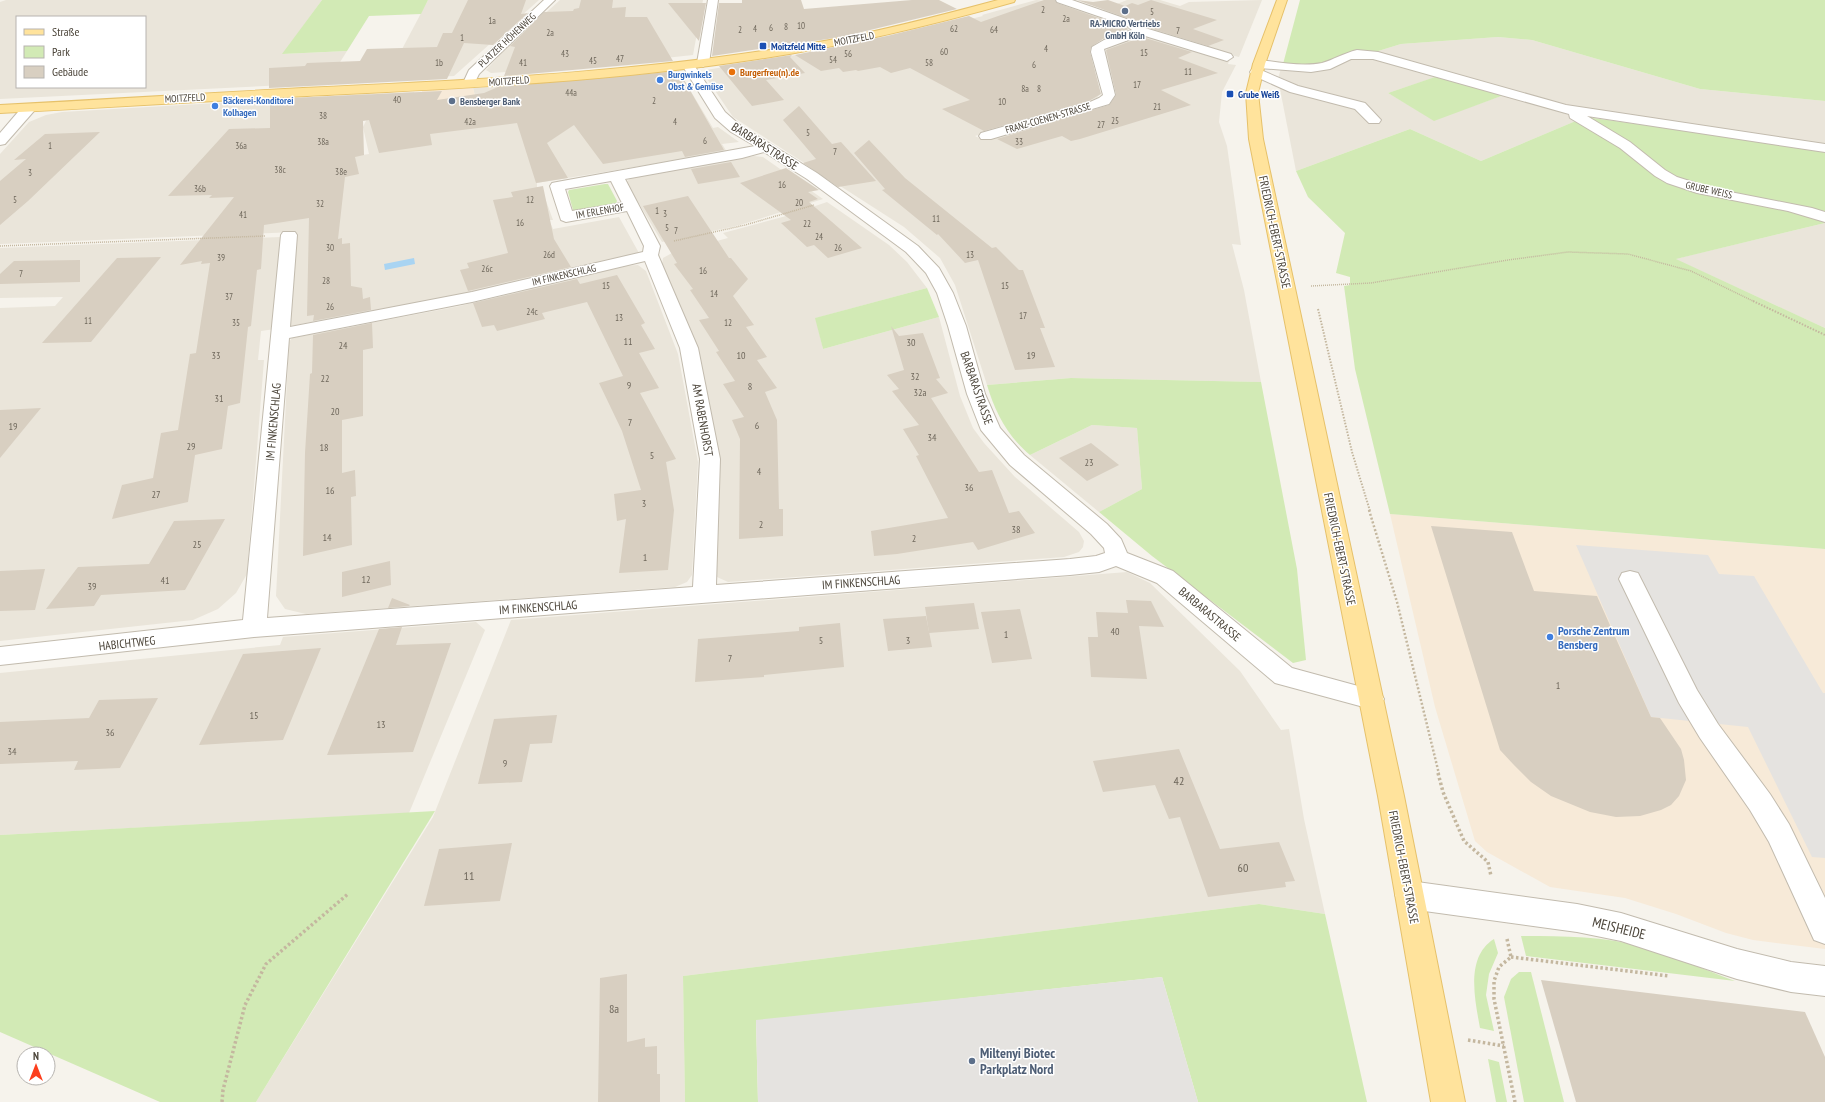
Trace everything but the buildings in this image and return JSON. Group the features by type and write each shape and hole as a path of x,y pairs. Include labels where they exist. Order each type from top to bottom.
{"main road":[{"name":"MOITZFELD","path":"0,109 583,76 688,65 775,53 879,34 932,22 1010,0"},
{"name":"FRIEDRICH-EBERT-STRASSE","path":"1282,0 1258,68 1252,93 1256,139 1267,202 1286,285 1371,699 1410,895 1448,1102"}],"street":[{"name":"PLATZER HÖHENWEG","path":"469,83 473,73 550,0"},
{"path":"703,63 713,0"},
{"path":"1061,0 1131,24 1141,31 1156,34 1227,57"},
{"name":"FRANZ-COENEN-STRASSE","path":"986,136 1095,105 1104,101 1109,95 1097,52 1098,47 1141,31"},
{"name":"GRUBE WEISS","path":"1258,68 1311,68 1326,66 1347,56 1357,54 1374,55 1565,109 1825,148"},
{"name":"BARBARASTRASSE","path":"688,65 720,115 736,129 812,176 912,249 933,271 945,293 957,326 976,394 991,430 1017,460 1100,529 1113,544 1116,557 1165,577 1284,676 1371,699"},
{"path":"1258,68 1294,89 1360,106 1374,120"},
{"path":"0,141 29,108"},
{"name":"GRUBE WEISS","path":"1565,109 1612,136 1663,176 1678,183 1695,189 1802,210 1825,218"},
{"name":"IM ERLENHOF","path":"630,206 566,217 557,186 742,154 765,148"},
{"name":"IM ERLENHOF","path":"616,176 651,251"},
{"name":"IM FINKENSCHLAG","path":"290,235 254,628 1070,567 1098,564 1116,557"},
{"name":"IM FINKENSCHLAG","path":"282,334 472,297 651,251"},
{"name":"AM RABENHORST","path":"651,251 689,348 710,459 704,594"},
{"path":"1630,578 1688,696 1709,731 1760,802 1779,833 1825,930"},
{"name":"HABICHTWEG","path":"0,656 254,628"},
{"name":"MEISHEIDE","path":"1410,895 1499,909 1577,918 1622,927 1737,964 1791,976 1825,981"}],"path":[{"path":"651,251 745,225 839,196"},
{"path":"0,246 290,235"},
{"path":"1286,285 1312,286 1371,283 1508,260 1568,252 1628,254 1690,271 1825,335"},
{"path":"1311,279 1314,294"},
{"path":"1318,308 1352,452 1397,602 1443,792 1464,841 1488,862 1511,957"},
{"path":"222,1102 223,1090 245,1005 266,964 348,894"},
{"path":"1515,1102 1494,999 1494,981 1500,967 1511,957 1676,976"}],"shaded area":[{"path":"6,0 322,0 283,54 347,51 327,83 0,99 0,2"},
{"path":"428,0 539,0 454,76 412,78 401,51"},
{"path":"560,0 703,0 693,55 572,68 491,73 486,70 508,47"},
{"path":"1036,0 1051,1 1127,27 1105,35 1089,48 1100,94 1097,98 975,136 983,140 1011,132 1023,131 1137,97 1114,84 1105,53 1109,46 1138,35 1144,35 1229,61 1228,64 1236,65 1222,92 1219,122 1227,146 1241,245 1232,244 1244,290 1261,382 1071,378 987,385 955,285 940,258 904,227 733,117 703,73 706,70 808,53 934,28 983,16 982,15"},
{"path":"1127,0 1160,0 1180,6 1189,2 1262,0 1239,57 1198,47 1102,10"},
{"path":"1498,37 1532,40 1700,89 1825,101 1825,144 1565,106 1375,52 1401,44"},
{"path":"1366,56 1439,76 1388,93 1434,120 1504,95 1558,110 1578,120 1481,161 1410,129 1296,171 1278,79 1281,68"},
{"path":"681,75 713,128 718,127 739,142 722,144 727,152 537,183 537,187 541,187 553,220 549,220 553,229 619,217 639,253 462,294 290,326 295,232 0,244 0,154 29,122 46,115 62,112 370,94 352,128 343,158 369,154 363,127 379,94 414,92 417,113 478,108 473,88"},
{"path":"473,88 478,108 426,116 422,91"},
{"path":"754,156 763,157 823,199 740,225 662,242 626,182 631,178"},
{"path":"827,202 889,245 907,262 927,288 816,318 823,349 939,317 960,396 973,428 984,443 1015,477 1079,532 1084,541 1083,547 1079,552 1064,557 728,582 717,577 715,573 719,457 662,264 663,258 672,253 728,238 723,233 786,216"},
{"path":"1825,223 1825,328 1675,259"},
{"path":"281,237 275,329 261,331 258,360 264,360 247,574 236,593 218,609 193,620 0,641 0,308 55,306 63,297 0,298 0,248"},
{"path":"638,265 646,271 678,354 698,462 692,575 687,582 675,587 306,614 285,609 276,596 289,342 292,338 460,306 624,266"},
{"path":"1092,425 1137,428 1142,489 1099,512 1030,455"},
{"path":"1390,514 1825,549 1825,949 1753,940 1726,933 1676,914 1625,898 1550,887 1487,852 1475,841 1435,707"},
{"path":"1576,545 1708,555 1719,574 1754,576 1823,693 1825,693 1825,858 1812,857 1748,727 1651,717"},
{"path":"1127,572 1150,583 1240,671 1281,730 1289,729 1304,819 1325,914 1259,904 683,976 685,1102 256,1102 433,817 511,620"},
{"path":"476,622 485,630 409,813 0,835 0,673 280,645 283,637"},
{"name":"Miltenyi Biotec Parkplatz Nord","path":"1162,977 1198,1102 758,1102 756,1020"}],"green space":[{"path":"322,0 428,0 421,14 369,16 347,51 282,54"},
{"path":"1300,0 1825,0 1825,101 1700,89 1532,40 1498,37 1401,44 1375,52 1310,67 1283,64"},
{"path":"1435,77 1504,95 1434,121 1388,93"},
{"path":"1586,117 1825,150 1825,215 1682,182"},
{"path":"1578,120 1605,135 1659,177 1784,208 1825,220 1825,223 1676,259 1825,328 1825,549 1390,514 1355,369 1344,286 1350,285 1350,277 1336,273 1345,233 1308,197 1296,171 1410,129 1481,161"},
{"path":"608,184 617,201 616,203 577,211 573,210 568,192 569,190"},
{"path":"927,288 939,317 823,349 815,318"},
{"path":"1071,378 1261,382 1297,569 1306,660 1293,663 1152,556 1099,512 1142,489 1137,428 1092,425 1030,455 1015,440 1003,423 994,405 987,385"},
{"path":"435,811 256,1102 160,1102 56,1056 56,1046 32,1046 0,1032 0,835"},
{"path":"1259,904 1325,914 1367,1102 1198,1102 1162,977 756,1021 758,1102 685,1102 683,976"},
{"path":"1521,936 1583,937 1628,943 1666,955 1735,981 1526,956"},
{"path":"1494,939 1498,953 1489,974 1486,995 1494,1031 1480,1028 1474,980 1479,957 1485,947"},
{"path":"1519,972 1531,972 1564,1102 1524,1102 1504,997 1511,979"},
{"path":"1488,1059 1499,1062 1507,1102 1496,1102"}],"water":[{"path":"414,258 415,264 385,270 384,264"}],"place":[{"name":"RA-MICRO Vertriebs GmbH Köln","path":"1125,11"},
{"name":"Moitzfeld Mitte","path":"763,46"},
{"name":"Burgerfreu(n).de","path":"732,72"},
{"name":"Burgwinkels Obst & Gemüse","path":"660,80"},
{"name":"Grube Weiß","path":"1230,94"},
{"name":"Bensberger Bank","path":"452,101"},
{"name":"Bäckerei-Konditorei Kolhagen","path":"215,106"},
{"name":"Porsche Zentrum Bensberg","path":"1550,637"},
{"name":"Miltenyi Biotec Parkplatz Nord","path":"972,1061"}]}
